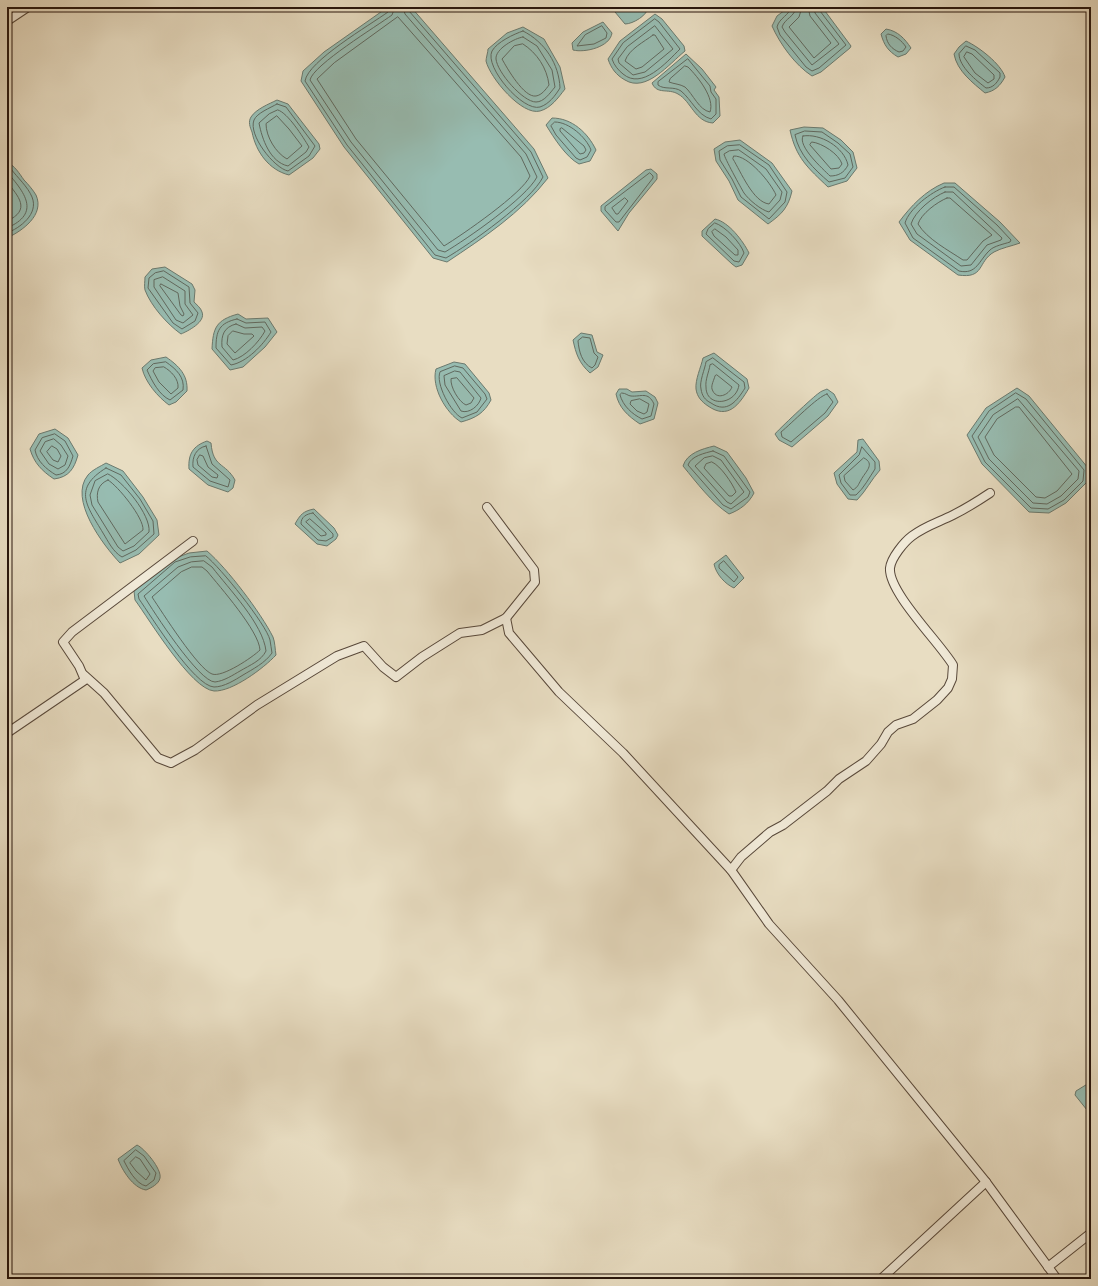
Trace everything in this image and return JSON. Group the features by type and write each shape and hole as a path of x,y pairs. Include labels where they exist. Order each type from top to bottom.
{"street":[{"path":"7,21 28,7"},
{"path":"731,870 741,857 770,832 783,825 827,791 839,778 866,761 881,744 888,732 896,725 913,719 948,688 952,679 953,665 910,609 894,584 890,568 897,553 911,536 935,522 954,515 990,493"},
{"path":"193,541 72,632 63,642 84,675 104,693 158,758 171,763 195,750 257,706 337,656 364,646 383,667 396,677 422,657 460,633 482,630 506,618 535,582 534,570 487,507"},
{"path":"506,618 509,634 559,692 623,753 731,870 769,924 838,1000 986,1182 1057,1279"},
{"path":"7,733 85,680 84,675"},
{"path":"881,1279 986,1182"},
{"path":"1048,1267 1091,1233"}],"water":[{"path":"388,7 411,7 534,149 548,178 514,214 447,262 433,258 344,147 301,81 303,71 324,52"},
{"path":"616,7 648,7 643,16 628,24 625,24 615,12"},
{"path":"789,7 822,7 851,46 850,48 821,72 812,76 789,54 779,40 772,26 777,16"},
{"path":"655,14 662,19 684,46 685,51 665,69 649,80 641,83 633,83 625,80 614,71 608,59 620,41"},
{"path":"603,22 612,33 607,42 590,50 573,50 572,43 583,32"},
{"path":"523,27 544,39 560,67 565,89 551,105 540,111 533,111 525,108 516,102 500,86 486,61 488,49 507,33"},
{"path":"886,29 901,36 911,48 906,54 898,57 887,47 881,34"},
{"path":"966,41 989,56 1003,72 1005,77 999,85 989,92 985,93 966,76 958,66 954,54"},
{"path":"686,54 702,69 716,87 714,90 719,97 720,116 713,123 707,122 697,115 686,101 678,94 657,89 652,83"},
{"path":"277,100 288,104 319,144 320,149 313,158 289,175 275,169 264,159 254,139 250,124 253,114"},
{"path":"552,118 573,124 584,132 596,150 590,161 579,164 569,157 546,125"},
{"path":"804,127 823,128 841,140 853,152 857,168 847,181 828,187 804,162 799,155 790,130"},
{"path":"740,140 772,163 792,191 789,202 784,210 768,224 738,200 729,181 716,161 714,149 725,142"},
{"path":"7,162 19,172 36,195 38,202 35,216 25,227 7,238"},
{"path":"651,169 657,174 657,179 629,213 618,231 601,211 601,206 646,170"},
{"path":"944,183 955,183 1000,222 1020,243 994,252 985,260 977,272 967,276 958,275 910,240 899,222 908,210 919,200 931,190"},
{"path":"715,219 730,228 749,253 742,265 736,267 702,236 702,231"},
{"path":"165,267 192,284 195,290 194,302 200,308 203,316 199,323 181,334 160,314 151,302 145,290 145,277 152,269"},
{"path":"238,314 246,319 268,318 277,332 265,347 243,367 230,370 212,349 213,336 220,322"},
{"path":"581,333 592,335 597,352 603,355 598,367 590,373 583,366 575,350 573,340"},
{"path":"714,353 747,379 749,388 737,405 727,411 715,410 704,403 697,394 696,382 703,358"},
{"path":"166,357 182,371 187,385 187,391 176,402 169,405 152,389 142,368 151,360"},
{"path":"454,362 465,364 489,393 491,400 479,414 471,419 461,422 455,418 441,399 435,376 436,369"},
{"path":"1017,388 1029,396 1088,468 1087,482 1066,503 1049,513 1029,512 982,464 967,435 986,408"},
{"path":"619,389 627,389 632,392 646,391 655,397 658,403 654,419 640,424 632,418 617,399 616,394"},
{"path":"827,389 834,394 838,402 828,416 792,447 779,440 775,434 816,396"},
{"path":"55,429 68,438 78,455 70,472 64,476 54,479 39,466 30,449 39,434"},
{"path":"863,439 879,461 880,470 857,500 848,499 837,484 834,473 857,452 858,440"},
{"path":"207,441 211,443 214,457 235,480 233,488 228,492 208,485 189,469 189,459 192,451 198,445"},
{"path":"714,446 727,452 746,478 754,493 744,506 729,514 710,498 683,466 691,455 700,450"},
{"path":"106,463 123,471 143,497 157,520 159,535 139,554 120,563 97,534 85,509 82,496 83,485 88,475"},
{"path":"314,509 334,528 338,535 336,539 327,546 317,544 295,524 302,514"},
{"path":"207,551 234,579 268,627 275,643 276,655 256,672 230,688 214,691 205,687 194,679 171,652 135,600 134,591 173,559 189,553"},
{"path":"726,555 744,578 734,588 721,578 714,564"},
{"path":"1089,1083 1091,1084 1091,1115 1075,1095 1076,1091"},
{"path":"137,1145 152,1159 160,1174 158,1182 146,1190 141,1189 132,1182 125,1173 118,1159"}]}
